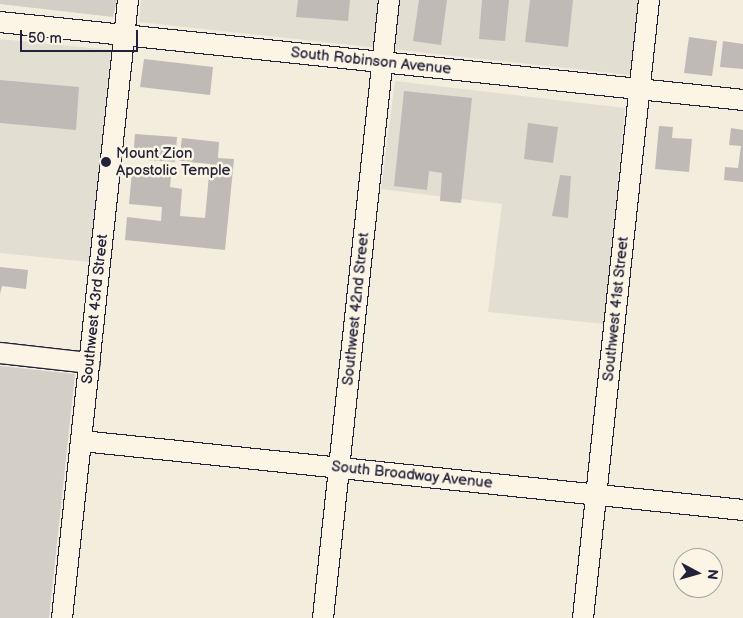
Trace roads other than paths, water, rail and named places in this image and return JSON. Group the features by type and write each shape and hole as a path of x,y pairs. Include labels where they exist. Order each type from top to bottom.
{"street":[{"name":"Southwest 43rd Street","path":"62,618 128,0"},
{"name":"Southwest 42nd Street","path":"323,618 389,0"},
{"name":"Southwest 41st Street","path":"583,618 649,0"},
{"name":"South Robinson Avenue","path":"0,22 743,100"},
{"path":"0,353 89,362"},
{"name":"South Broadway Avenue","path":"82,441 743,510"}],"place":[{"name":"Mount Zion Apostolic Temple","path":"106,162"}]}
